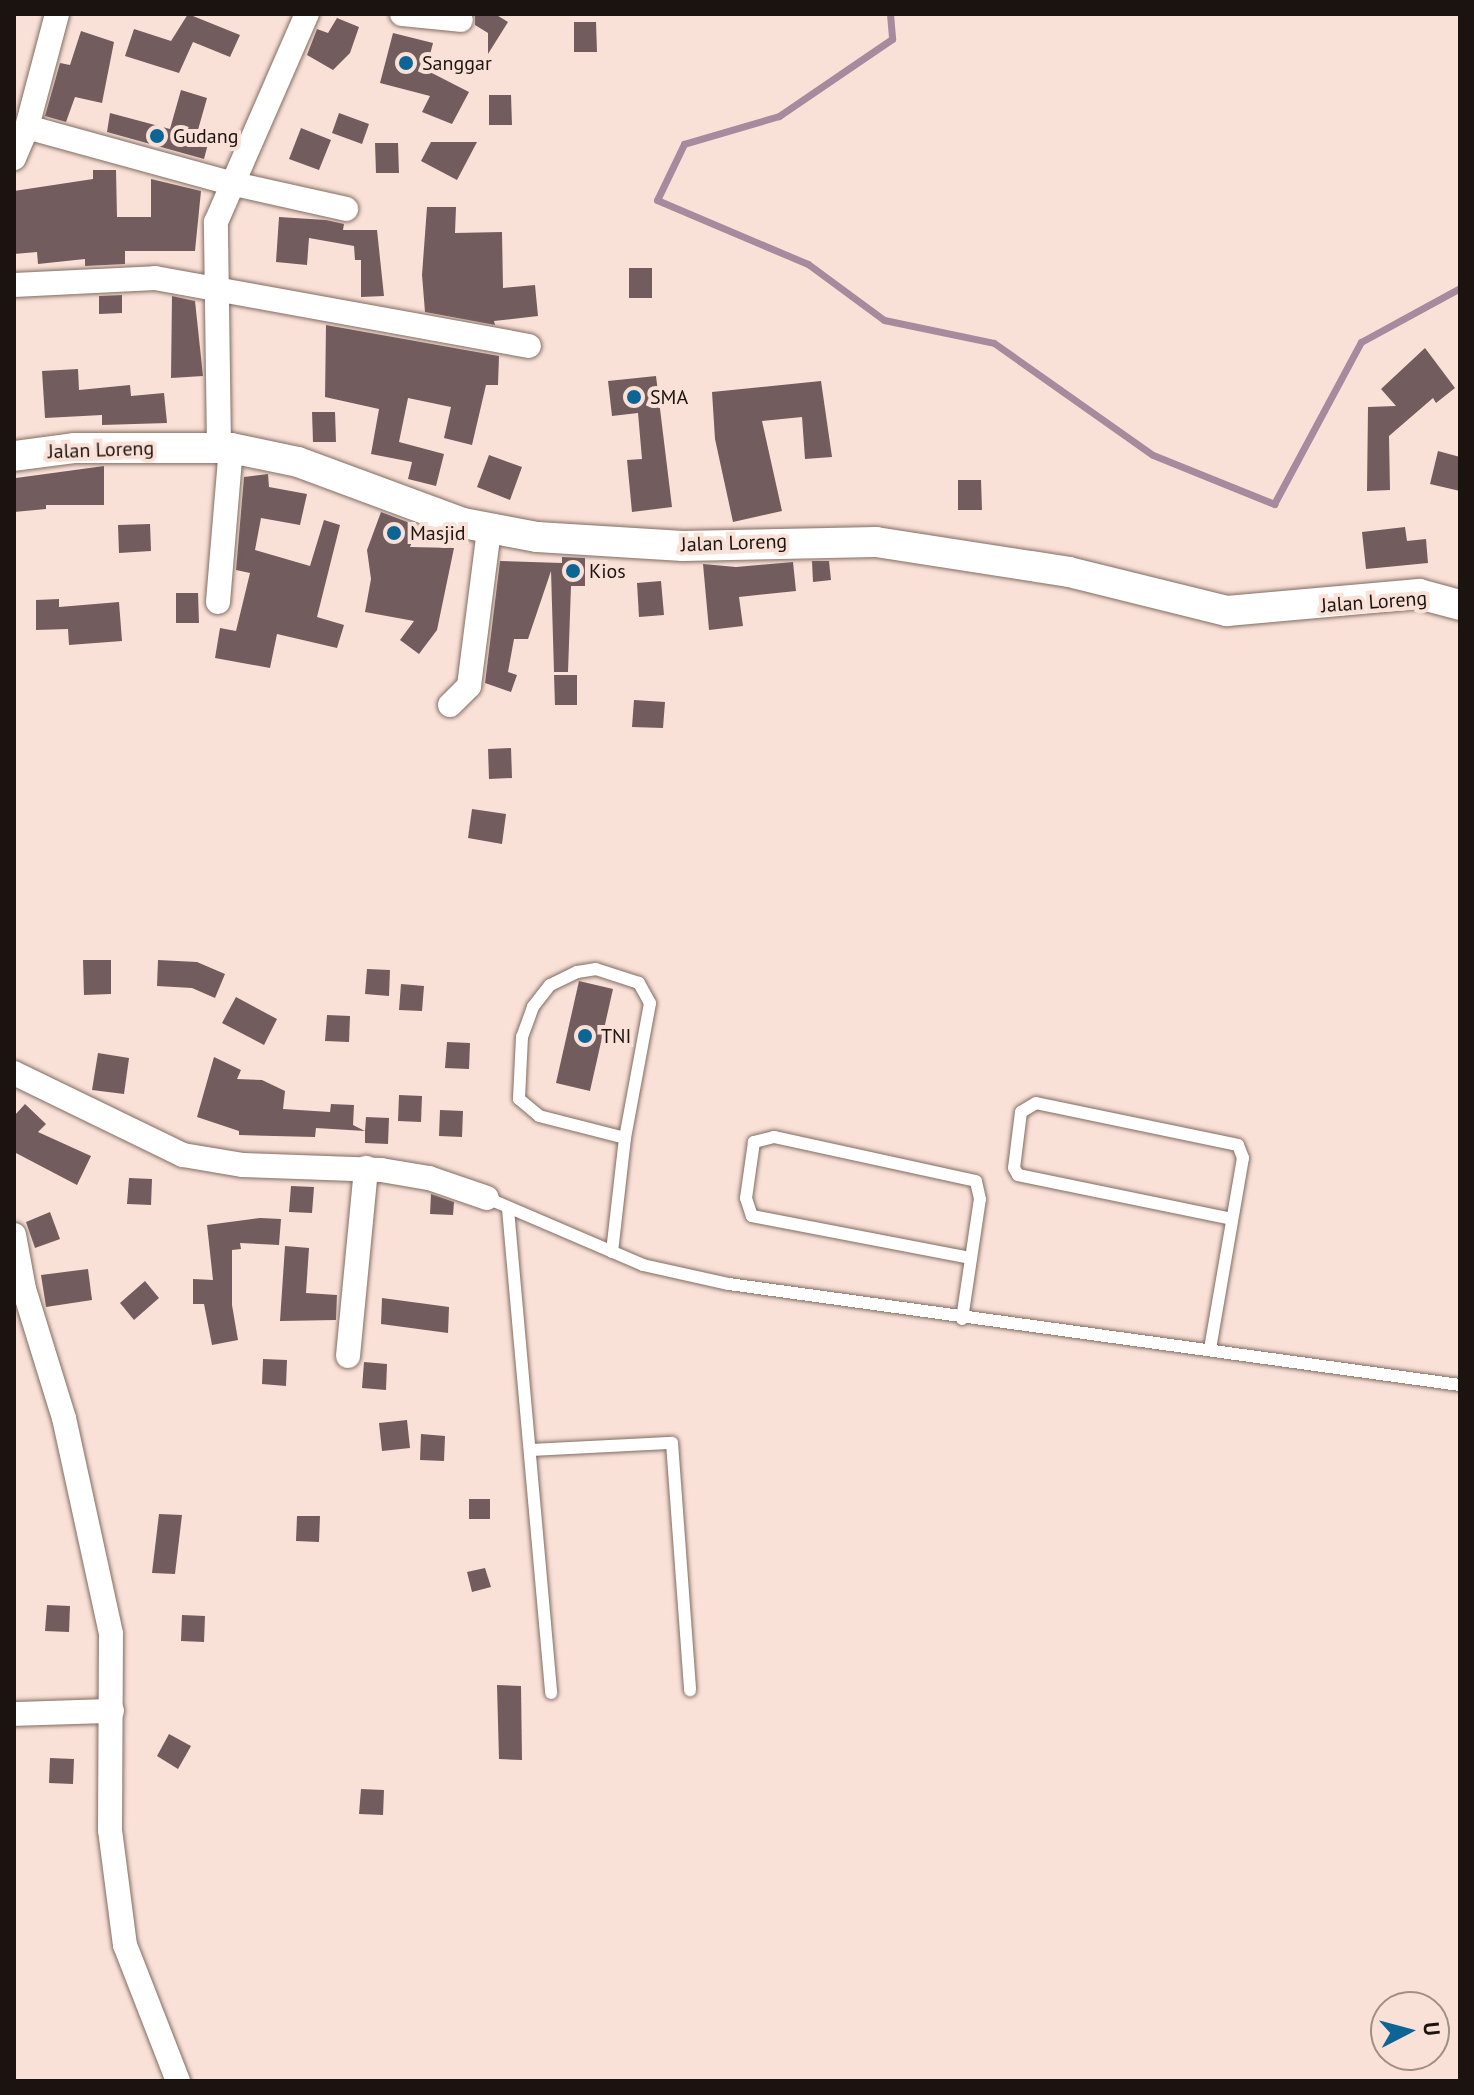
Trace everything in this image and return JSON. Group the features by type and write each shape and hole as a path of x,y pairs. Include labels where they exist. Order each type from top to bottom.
{"street":[{"path":"14,158 27,127 57,14"},
{"path":"218,602 225,448 212,238 230,183 307,14"},
{"path":"402,14 461,20"},
{"path":"27,127 230,183 346,209"},
{"path":"14,285 155,278 529,346"},
{"name":"Jalan Loreng","path":"14,456 75,448 225,448 298,462 489,530 589,542 683,546 876,542 1069,572 1227,611 1419,594 1460,605"},
{"path":"450,705 469,686 489,530"},
{"path":"14,1073 183,1155 243,1165 366,1168 429,1178 498,1204"},
{"path":"348,1356 366,1168"},
{"path":"14,1235 103,1585 111,1634 114,1891 132,1967 178,2081"},
{"path":"14,1714 112,1711"}],"lane":[{"path":"612,1252 625,1138 650,1003 647,992 639,983 596,969 577,972 550,985 533,1007 518,1060 519,1099 539,1116 625,1138"},
{"path":"1210,1349 1243,1158 1233,1141 1036,1103 1021,1112 1014,1168 1018,1175 1232,1219"},
{"path":"962,1319 971,1258 980,1187 970,1177 774,1137 754,1142 746,1198 752,1216 971,1258"},
{"path":"498,1204 643,1265 729,1284 962,1319 1210,1349 1460,1385"},
{"path":"498,1204 532,1450 551,1693"},
{"path":"532,1450 672,1443 690,1690"}],"building":[{"path":"188,14 240,35 230,57 193,42 179,73 125,56 134,29 171,41"},
{"path":"475,14 495,14 508,22 488,54 488,33 475,25"},
{"path":"337,18 359,27 350,53 333,70 307,55 317,29 328,33"},
{"path":"574,22 596,22 597,52 574,52"},
{"path":"81,31 114,42 102,103 75,97 66,122 45,116 60,63 70,65"},
{"path":"393,33 433,43 426,70 469,92 452,124 422,112 430,96 380,83"},
{"name":"Gudang","path":"181,90 207,98 196,137 209,140 204,159 107,132 110,113 170,129"},
{"path":"489,95 511,95 512,125 489,125"},
{"path":"339,113 369,124 362,144 332,133"},
{"path":"301,128 331,140 319,170 289,159"},
{"path":"431,142 477,142 457,180 421,161"},
{"path":"375,143 398,143 399,173 376,173"},
{"path":"93,170 116,170 117,217 151,217 151,179 201,191 195,251 125,251 125,264 85,266 85,259 38,264 37,252 14,254 14,191 93,179"},
{"path":"427,207 456,207 455,233 502,232 503,288 535,285 538,316 494,321 495,325 425,312 422,275"},
{"path":"279,217 326,220 344,224 343,230 377,230 384,296 361,297 361,260 355,260 354,246 309,238 307,265 276,262"},
{"path":"629,268 652,268 652,298 629,298"},
{"path":"122,295 122,313 99,314 99,296"},
{"path":"172,296 195,301 203,376 171,378"},
{"path":"326,325 499,356 498,385 486,385 472,445 444,438 451,407 408,398 399,442 444,454 436,486 408,479 412,462 371,454 379,409 325,397"},
{"path":"1425,348 1455,388 1436,403 1433,398 1389,436 1390,490 1367,491 1368,407 1396,406 1381,389"},
{"path":"78,369 79,390 130,385 131,396 164,393 167,423 102,425 102,415 45,418 42,371"},
{"path":"656,376 672,507 632,512 627,460 642,459 638,413 612,416 608,381"},
{"path":"821,381 832,457 805,459 802,417 762,421 782,511 733,522 715,439 712,392"},
{"path":"312,412 335,412 336,442 313,442"},
{"path":"1438,451 1460,457 1460,491 1430,484"},
{"path":"489,455 522,467 510,500 477,487"},
{"path":"104,466 104,505 46,505 46,509 14,512 16,478"},
{"path":"268,474 269,487 307,494 300,525 261,518 255,550 310,566 324,520 340,525 317,617 344,625 337,648 277,634 270,668 215,658 220,628 236,631 250,573 236,570 244,477"},
{"path":"958,480 981,480 982,510 958,510"},
{"path":"381,512 418,526 410,547 454,548 437,630 419,654 400,640 414,621 365,612 371,579 367,550"},
{"path":"150,524 151,551 119,553 118,525"},
{"path":"1405,527 1407,541 1426,539 1428,563 1366,569 1362,532"},
{"path":"562,557 585,558 585,586 571,586 568,672 554,672 551,571 528,639 514,639 508,672 517,675 511,692 485,683 500,561 562,563"},
{"path":"812,561 829,561 831,580 813,582"},
{"path":"793,562 796,591 739,597 743,626 709,630 703,564 736,567"},
{"path":"661,581 664,615 639,617 637,583"},
{"path":"176,593 198,593 199,623 176,623"},
{"path":"59,599 59,607 119,602 122,641 69,645 68,629 36,630 36,600"},
{"path":"554,675 577,675 577,705 555,705"},
{"path":"634,700 665,702 663,728 632,727"},
{"path":"511,748 512,778 489,779 488,749"},
{"path":"472,809 506,814 502,844 468,838"},
{"path":"83,960 111,960 111,994 84,995"},
{"path":"158,960 197,962 225,974 215,998 192,988 157,986"},
{"path":"367,969 390,970 389,996 365,994"},
{"name":"TNI","path":"579,981 613,989 590,1091 556,1083"},
{"path":"401,984 424,986 422,1011 399,1010"},
{"path":"236,997 277,1019 264,1045 222,1023"},
{"path":"327,1015 350,1016 349,1042 325,1041"},
{"path":"447,1042 470,1043 469,1069 445,1068"},
{"path":"98,1053 129,1058 124,1094 92,1090"},
{"path":"214,1057 241,1070 237,1079 262,1080 285,1091 283,1109 330,1112 331,1104 354,1105 353,1125 365,1131 316,1128 315,1137 239,1135 239,1131 197,1117"},
{"path":"399,1095 422,1096 421,1122 398,1121"},
{"path":"25,1104 46,1124 38,1132 91,1156 77,1185 14,1152 14,1116"},
{"path":"440,1110 463,1111 462,1137 439,1136"},
{"path":"366,1117 389,1118 388,1144 365,1143"},
{"path":"129,1178 152,1179 151,1205 127,1204"},
{"path":"291,1186 314,1187 312,1213 289,1212"},
{"path":"431,1194 454,1202 453,1215 430,1214"},
{"path":"50,1212 60,1239 35,1248 26,1222"},
{"path":"260,1218 281,1219 279,1245 240,1243 241,1249 232,1250 232,1305 238,1340 212,1345 204,1304 193,1304 193,1279 213,1280 207,1225"},
{"path":"285,1246 309,1248 306,1293 337,1295 336,1320 280,1321"},
{"path":"88,1269 92,1300 46,1307 41,1275"},
{"path":"145,1281 159,1298 134,1320 120,1303"},
{"path":"382,1298 449,1307 448,1333 381,1324"},
{"path":"263,1359 287,1360 286,1386 262,1384"},
{"path":"364,1362 387,1364 386,1390 362,1388"},
{"path":"407,1420 410,1448 382,1451 379,1423"},
{"path":"421,1434 445,1436 444,1461 420,1460"},
{"path":"469,1499 490,1499 490,1519 469,1519"},
{"path":"159,1514 182,1515 175,1574 152,1573"},
{"path":"297,1516 320,1516 319,1542 296,1541"},
{"path":"485,1568 491,1587 472,1592 467,1572"},
{"path":"47,1605 70,1606 69,1632 45,1631"},
{"path":"182,1615 205,1616 204,1642 181,1641"},
{"path":"497,1685 521,1686 522,1760 499,1759"},
{"path":"169,1734 191,1746 178,1769 157,1756"},
{"path":"50,1758 74,1759 73,1784 49,1783"},
{"path":"361,1789 384,1790 383,1815 359,1814"}],"waterway":[{"path":"890,14 892,39 779,116 684,144 657,200 808,264 884,320 994,343 1153,455 1274,504 1361,342 1460,288"}],"place":[{"name":"Sanggar","path":"406,63"},
{"name":"Gudang","path":"157,136"},
{"name":"SMA","path":"634,397"},
{"name":"Masjid","path":"394,533"},
{"name":"Kios","path":"573,571"},
{"name":"TNI","path":"585,1036"}]}
